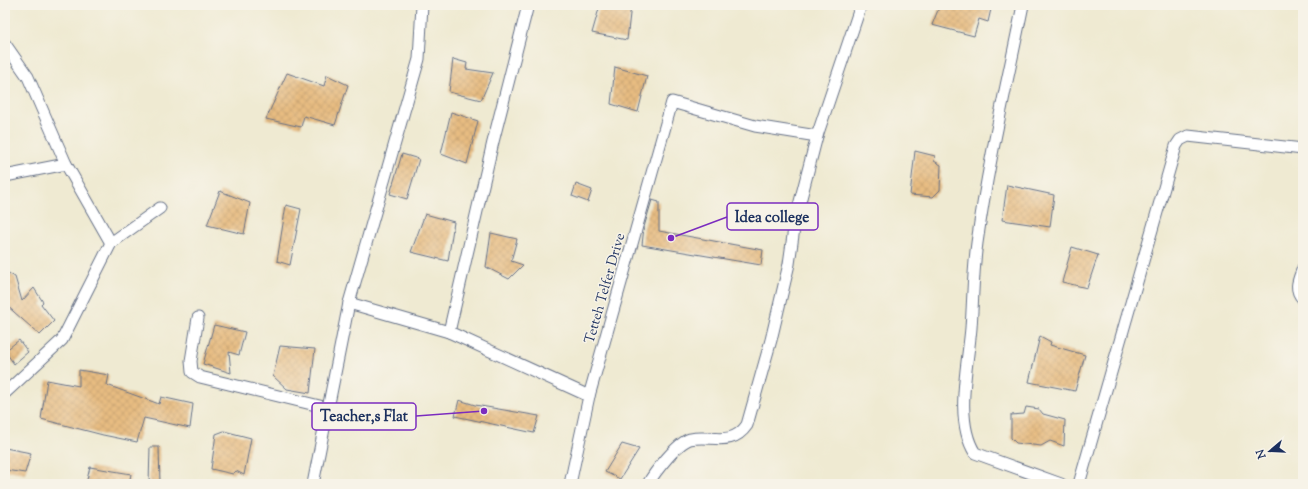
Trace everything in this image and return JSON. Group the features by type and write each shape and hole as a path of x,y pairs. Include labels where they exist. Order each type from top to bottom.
{"street":[{"path":"313,484 348,303 419,59 422,5"},
{"path":"449,332 493,142 528,5"},
{"path":"648,484 652,475 682,444 690,440 734,438 747,426 771,340 789,264 795,221 817,136 861,5"},
{"path":"1023,5 986,184 976,244 971,329 963,392 967,434 975,453 1061,484"},
{"path":"5,44 28,77 66,164 111,243"},
{"name":"Tetteh Telfer Drive","path":"570,484 589,396 672,102 755,126 817,136"},
{"path":"1079,484 1176,146 1180,140 1188,136 1303,149"},
{"path":"5,176 66,164"},
{"path":"5,394 62,340 111,243 160,208"},
{"path":"1303,268 1297,284 1297,291 1303,299"},
{"path":"348,303 449,332 589,396"},
{"path":"198,318 191,361 192,372 200,377 328,408"}],"building":[{"path":"600,5 631,5 627,40 592,33"},
{"path":"940,5 985,5 991,9 988,22 979,19 974,36 932,25"},
{"path":"453,59 467,63 466,69 493,73 481,100 449,92"},
{"path":"615,67 647,76 638,112 611,104"},
{"path":"287,73 324,86 327,75 348,85 335,125 304,116 301,127 266,119"},
{"path":"451,112 478,121 467,164 441,154"},
{"path":"915,151 935,156 934,161 941,165 940,190 933,197 910,195"},
{"path":"402,154 419,159 407,199 390,194"},
{"path":"576,184 592,190 588,202 572,196"},
{"path":"1007,185 1054,195 1050,227 1002,220"},
{"path":"220,191 250,203 244,234 207,225"},
{"path":"652,200 659,202 659,231 763,250 761,265 642,245 644,227"},
{"path":"286,205 301,209 290,265 277,261"},
{"path":"425,214 454,222 448,261 411,252"},
{"path":"491,233 517,239 511,261 523,265 509,279 486,267"},
{"path":"1072,247 1098,255 1087,288 1062,282"},
{"path":"5,271 15,277 22,301 34,288 43,302 41,304 54,321 40,335 5,304"},
{"path":"214,325 245,332 239,355 229,352 231,373 203,364"},
{"path":"1040,336 1051,342 1050,345 1085,355 1075,391 1029,382"},
{"path":"19,340 28,352 14,364 5,351"},
{"path":"280,346 315,349 310,393 287,389 273,376"},
{"path":"79,370 109,375 107,385 159,404 161,397 193,404 190,428 144,418 137,442 41,419 47,380 79,386"},
{"path":"459,400 475,405 539,416 534,433 455,416"},
{"path":"1026,407 1039,409 1043,414 1065,420 1064,446 1050,441 1041,446 1016,443 1011,438 1011,415 1024,414"},
{"path":"224,431 251,438 244,475 236,471 233,474 211,469 216,434"},
{"path":"622,444 639,449 620,479 605,472"},
{"path":"150,447 159,447 160,484 149,484"},
{"path":"5,448 31,453 25,473 5,470"},
{"path":"90,467 131,474 129,484 86,484"}],"place":[{"name":"Idea college","path":"671,238"},
{"name":"Teacher,s Flat","path":"484,411"}]}
